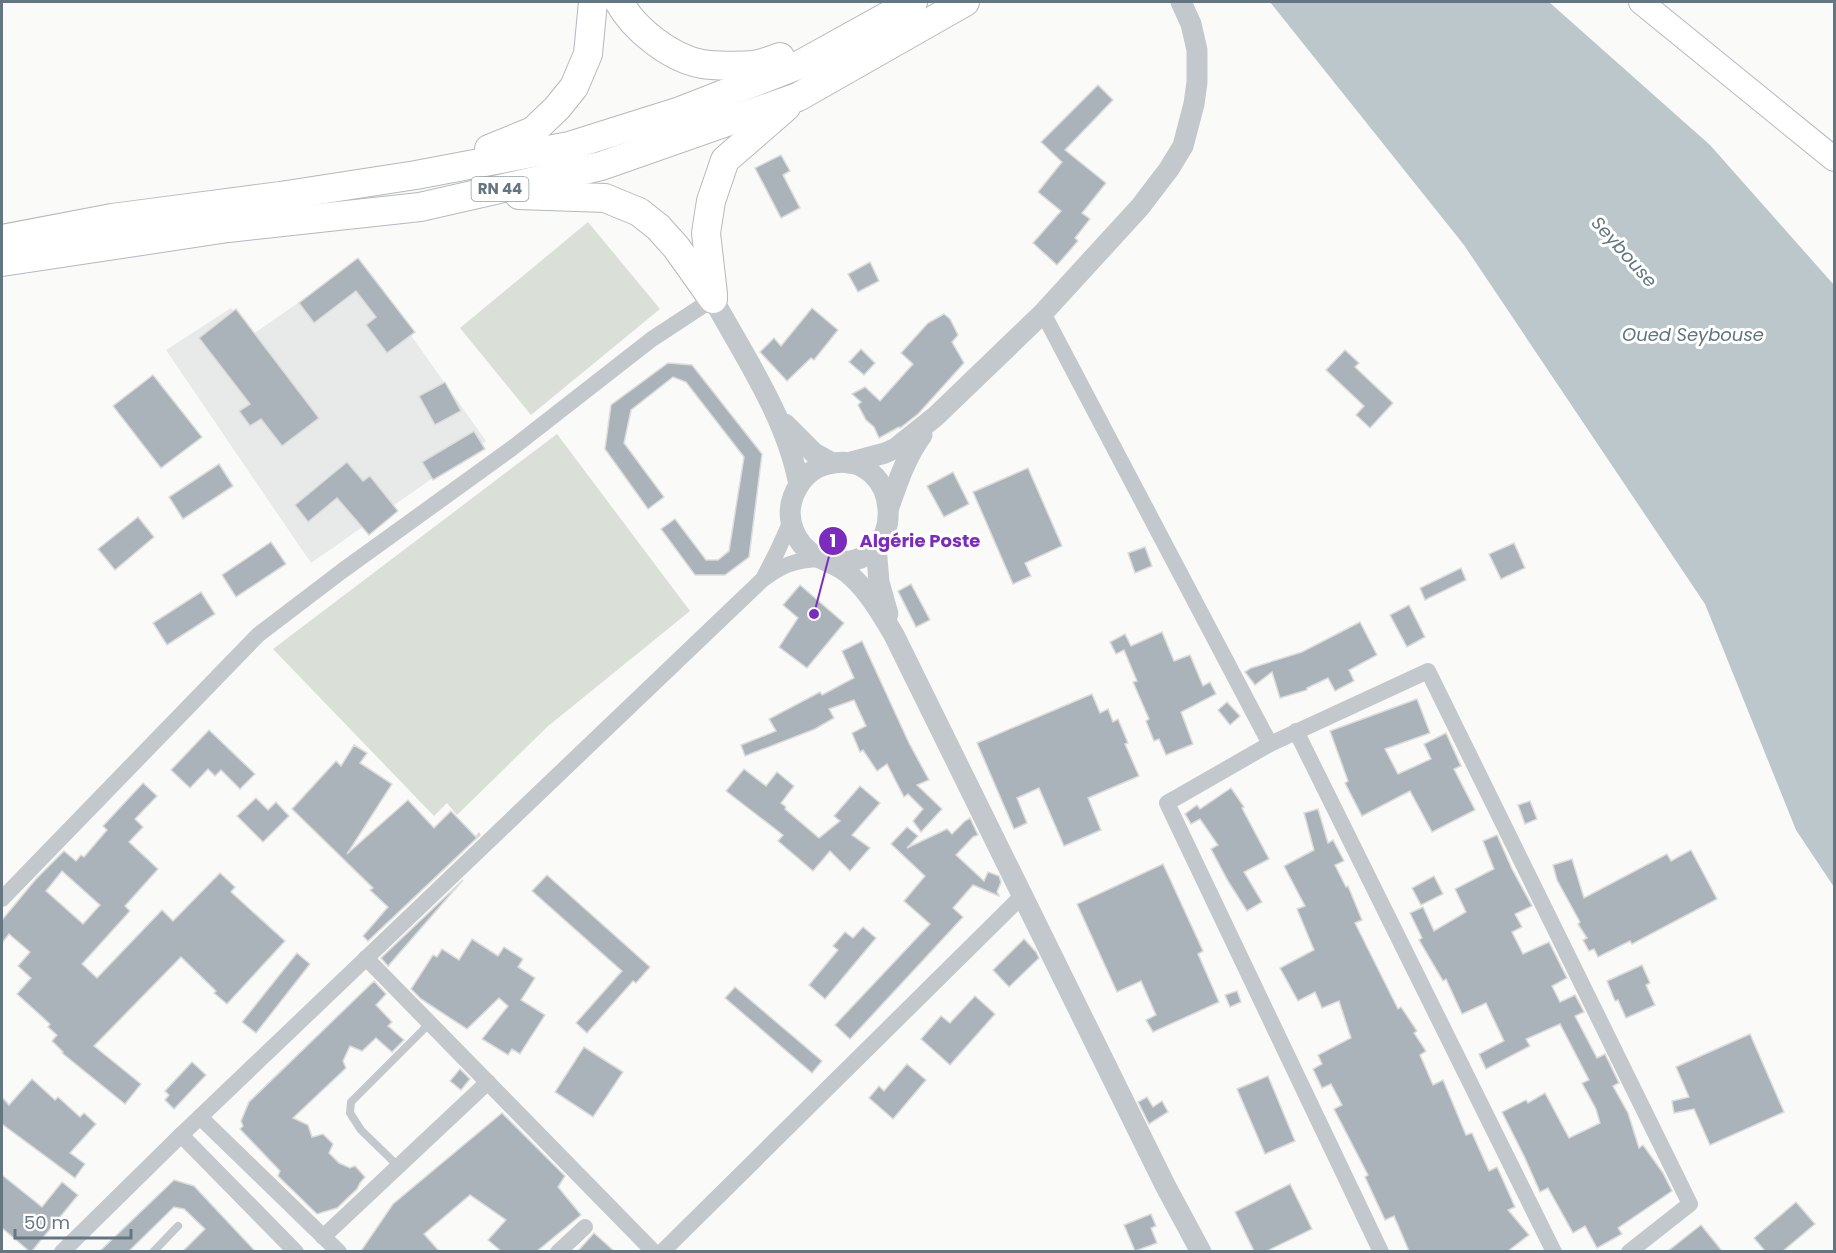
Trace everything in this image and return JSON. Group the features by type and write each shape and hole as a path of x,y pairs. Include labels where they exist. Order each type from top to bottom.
{"highway":[{"path":"416,175 533,131 557,108 574,87 588,54 593,2"},
{"path":"619,2 639,29 654,41 682,58 703,64 754,65 794,53 883,18"},
{"name":"RN 44","path":"2,239 112,218 416,175 569,146 680,111 801,64 913,2"},
{"name":"RN 44","path":"2,262 228,228 420,207 601,166 798,97 965,2"},
{"path":"713,299 705,233 711,201 725,160 798,97"},
{"path":"420,207 521,195 605,198 639,212 658,227 676,247 713,299"}],"main road":[{"path":"1647,6 1834,159"}],"street":[{"path":"1181,2 1191,24 1197,50 1197,82 1194,104 1182,146 1169,169 1140,207 1043,313 936,416 896,448 885,453 817,468 799,484 791,502 791,521 801,544 814,555 852,576 875,604 894,635 1165,1185 1201,1251"},
{"path":"2,899 258,635 342,571 511,449 652,339 713,299 773,410 790,448 799,484"},
{"path":"1043,313 1270,744"},
{"path":"773,410 814,453 840,463 863,468 876,478 885,492 889,507"},
{"path":"63,1251 181,1135 761,581 778,569 798,561 855,560 870,552 886,532 889,507 904,464 911,450 936,416"},
{"path":"761,581 791,521"},
{"path":"876,546 879,582 894,635"},
{"path":"1381,1251 1167,803 1270,744 1428,671 1690,1204 1629,1251"},
{"path":"1296,731 1554,1251"},
{"path":"662,1251 1023,896"},
{"path":"366,958 654,1251"},
{"path":"323,1237 488,1082"},
{"path":"200,1117 339,1251"},
{"path":"181,1135 296,1251"},
{"path":"558,1251 585,1227"}],"lane":[{"path":"398,1166 361,1130 350,1113 351,1102 430,1023"},
{"path":"157,1250 178,1226"}],"shaded area":[{"path":"588,222 660,309 531,415 460,328"},
{"path":"358,261 486,441 311,563 166,350 231,308 252,335"},
{"path":"557,434 690,611 547,727 457,815 447,803 434,816 273,649"}],"water":[{"name":"Oued Seybouse","path":"1270,2 1549,2 1710,145 1834,285 1834,887 1796,830 1705,604 1464,245"}],"building":[{"path":"1098,85 1113,100 1065,150 1106,183 1082,213 1090,219 1075,238 1078,241 1057,265 1033,243 1061,211 1038,192 1062,162 1041,142"},
{"path":"781,155 790,171 783,175 800,208 781,218 755,168"},
{"path":"358,258 415,332 387,353 366,325 376,317 356,291 314,323 299,303"},
{"path":"870,262 879,281 858,292 848,274"},
{"path":"812,308 838,330 814,360 811,358 787,381 760,352 774,338 781,346"},
{"path":"236,309 319,418 282,446 261,419 250,426 239,411 250,404 199,338"},
{"path":"944,314 950,319 958,335 952,342 964,363 918,414 900,428 879,438 858,405 861,402 852,394 865,387 880,401 913,364 901,353 928,323"},
{"path":"861,349 875,363 864,375 849,362"},
{"path":"1345,350 1359,363 1355,367 1393,403 1370,428 1356,415 1364,406 1326,370"},
{"path":"668,363 692,365 762,454 749,557 725,575 695,575 661,529 675,519 706,560 718,560 729,551 744,457 686,382 673,377 631,410 624,443 664,497 648,509 605,449 611,405"},
{"path":"153,375 202,437 161,468 113,406"},
{"path":"445,382 461,411 435,425 419,396"},
{"path":"474,431 485,449 433,480 422,462"},
{"path":"347,462 363,481 370,476 398,511 369,535 337,498 308,522 295,505"},
{"path":"219,464 233,486 183,519 169,497"},
{"path":"1028,468 1062,546 1025,563 1031,576 1013,584 973,492"},
{"path":"953,472 969,504 944,517 927,486"},
{"path":"138,517 154,537 115,570 98,549"},
{"path":"271,542 286,564 236,597 222,575"},
{"path":"1514,543 1525,568 1501,579 1489,554"},
{"path":"1145,547 1152,566 1135,573 1128,553"},
{"path":"1461,568 1466,580 1425,600 1420,588"},
{"path":"911,584 930,620 916,627 898,591"},
{"path":"800,585 844,623 807,668 779,647 798,618 783,605"},
{"path":"201,592 215,614 167,645 153,623"},
{"path":"1409,605 1425,637 1407,647 1390,615"},
{"path":"1360,622 1377,655 1349,670 1354,681 1335,691 1328,678 1307,690 1280,698 1272,672 1255,685 1245,672 1302,652"},
{"path":"1162,632 1174,661 1190,655 1203,686 1210,682 1216,694 1181,712 1193,744 1166,755 1159,739 1154,741 1146,721 1149,719 1133,682 1137,681 1124,650 1116,654 1110,642 1125,634 1131,646"},
{"path":"862,641 909,743 929,780 917,785 942,809 921,832 913,821 923,809 908,794 904,797 887,764 877,771 863,750 860,752 852,733 866,726 854,700 829,709 834,718 815,729 745,756 741,745 776,731 769,719 820,692 822,695 854,678 842,651"},
{"path":"1092,694 1100,713 1108,709 1113,722 1118,719 1128,743 1125,744 1139,776 1088,798 1101,830 1064,846 1039,788 1017,798 1027,823 1014,829 977,743"},
{"path":"1417,699 1430,733 1385,749 1398,774 1431,759 1424,744 1446,733 1461,766 1454,769 1475,810 1432,832 1410,791 1362,816 1345,783 1348,781 1330,731"},
{"path":"1227,702 1240,716 1230,725 1218,710"},
{"path":"209,730 255,774 240,789 221,770 215,776 208,769 190,788 171,770"},
{"path":"354,745 367,753 360,763 392,784 347,854 408,800 434,828 451,811 476,837 479,833 480,835 368,941 363,936 388,907 370,890 373,888 292,809 336,761 341,766"},
{"path":"744,769 766,786 777,772 794,786 781,803 819,838 840,821 834,816 860,786 880,803 852,835 870,848 850,871 830,851 813,871 778,841 783,835 726,791"},
{"path":"143,783 157,796 135,819 143,827 129,842 158,869 125,906 130,911 82,964 97,978 162,910 173,921 220,873 235,887 231,892 285,941 227,1004 181,957 94,1046 141,1084 125,1104 62,1053 52,1041 57,1035 48,1027 50,1024 17,994 31,978 18,966 30,952 9,934 2,943 2,920 36,879 64,851 76,861 81,855 84,857 107,830 103,826","holes":["62,871 100,905 83,924 46,891"]},
{"path":"1231,788 1244,807 1242,808 1269,859 1244,872 1262,902 1247,911 1211,849 1218,845 1200,819 1191,824 1185,814 1197,805 1200,809"},
{"path":"256,798 268,810 276,802 289,816 263,842 237,816"},
{"path":"1530,801 1537,819 1525,824 1518,805"},
{"path":"1318,809 1328,843 1333,840 1344,861 1335,865 1346,887 1348,886 1362,920 1355,923 1398,1009 1401,1007 1417,1031 1414,1033 1426,1051 1420,1055 1433,1085 1443,1080 1466,1135 1472,1133 1489,1171 1497,1167 1515,1207 1508,1210 1529,1235 1508,1251 1409,1251 1394,1216 1385,1220 1365,1177 1368,1175 1334,1109 1342,1105 1331,1084 1322,1088 1313,1069 1322,1064 1318,1055 1351,1038 1339,1001 1322,1008 1315,992 1298,1001 1280,968 1314,950 1297,909 1305,906 1284,866 1314,850 1304,813"},
{"path":"970,818 978,835 973,837 956,855 984,881 988,872 999,876 1001,882 997,892 999,896 973,885 953,908 963,917 850,1039 835,1025 930,924 904,901 925,876 891,844 907,827 918,836 907,848 947,829 952,834"},
{"path":"1497,835 1532,906 1515,914 1522,927 1512,932 1523,954 1549,942 1567,978 1552,986 1560,1002 1575,995 1584,1012 1575,1016 1597,1058 1605,1054 1619,1083 1613,1086 1628,1113 1639,1148 1643,1145 1663,1173 1672,1191 1618,1228 1622,1234 1597,1248 1585,1226 1573,1233 1548,1188 1540,1192 1502,1112 1526,1100 1528,1103 1545,1093 1569,1138 1600,1123 1596,1109 1582,1083 1589,1080 1560,1024 1526,1039 1530,1046 1486,1069 1479,1054 1504,1041 1486,1003 1462,1014 1446,979 1443,981 1419,940 1422,938 1410,913 1423,907 1434,931 1466,912 1455,889 1494,869 1483,841"},
{"path":"1691,850 1717,899 1632,944 1630,941 1598,957 1594,949 1589,951 1583,940 1587,938 1557,880 1553,865 1572,859 1584,898 1667,854 1671,861"},
{"path":"1163,864 1203,951 1198,954 1219,1002 1153,1032 1146,1020 1156,1015 1141,981 1117,992 1077,904"},
{"path":"547,875 650,967 636,983 633,981 587,1033 576,1023 622,971 532,891"},
{"path":"1434,876 1443,894 1421,905 1412,888"},
{"path":"463,880 388,966 381,958"},
{"path":"863,927 876,938 825,999 809,985 838,950 833,946 845,932 853,938"},
{"path":"472,939 498,956 504,947 523,959 518,967 535,978 521,1000 545,1015 520,1054 512,1049 508,1055 482,1039 508,1006 499,998 467,1029 421,999 411,989 433,955 437,957 442,949 459,960"},
{"path":"1024,939 1039,958 1009,987 993,970"},
{"path":"297,953 310,964 256,1033 242,1022"},
{"path":"1642,965 1650,983 1646,985 1655,1005 1626,1018 1618,1000 1615,1001 1607,981"},
{"path":"374,981 386,994 376,1005 392,1022 388,1026 404,1040 392,1052 376,1038 362,1051 350,1046 343,1061 346,1068 293,1118 308,1125 312,1137 323,1134 333,1144 329,1153 339,1163 350,1168 355,1166 365,1177 357,1189 337,1208 317,1214 278,1176 280,1171 240,1129 243,1126 241,1121 249,1102"},
{"path":"735,987 822,1061 812,1073 725,998"},
{"path":"1237,991 1241,1002 1230,1007 1225,995"},
{"path":"975,996 995,1014 950,1065 921,1039 941,1016 950,1023"},
{"path":"1750,1034 1784,1112 1710,1145 1694,1109 1674,1113 1672,1101 1689,1097 1676,1067"},
{"path":"584,1047 623,1072 593,1117 555,1092"},
{"path":"192,1062 206,1075 174,1109 165,1100 169,1095 165,1091"},
{"path":"907,1064 926,1080 893,1119 869,1098 879,1086 884,1091"},
{"path":"460,1069 470,1079 461,1090 450,1081"},
{"path":"1268,1076 1295,1141 1265,1154 1237,1089"},
{"path":"32,1079 55,1100 58,1097 80,1117 84,1113 96,1124 70,1153 85,1164 75,1178 2,1124 2,1097 9,1105"},
{"path":"1147,1097 1153,1107 1162,1101 1168,1112 1149,1124 1138,1102"},
{"path":"502,1113 565,1176 558,1187 581,1215 537,1251 501,1251 488,1240 506,1220 470,1195 424,1234 439,1251 361,1251 393,1204"},
{"path":"2,1175 42,1207 62,1182 78,1195 32,1251 29,1251 2,1228"},
{"path":"174,1180 194,1186 255,1251 183,1251 205,1229 184,1209 174,1207 129,1251 100,1251"},
{"path":"1290,1184 1312,1229 1267,1251 1254,1251 1235,1212"},
{"path":"1796,1202 1815,1224 1783,1251 1765,1251 1754,1238"},
{"path":"1151,1214 1156,1226 1151,1228 1157,1243 1135,1251 1124,1225"},
{"path":"1701,1225 1722,1251 1668,1251"},
{"path":"594,1233 614,1251 578,1251"}],"place":[{"name":"Algérie Poste","path":"814,614"}],"water label":[{"name":"Seybouse","path":"1624,252"}]}
